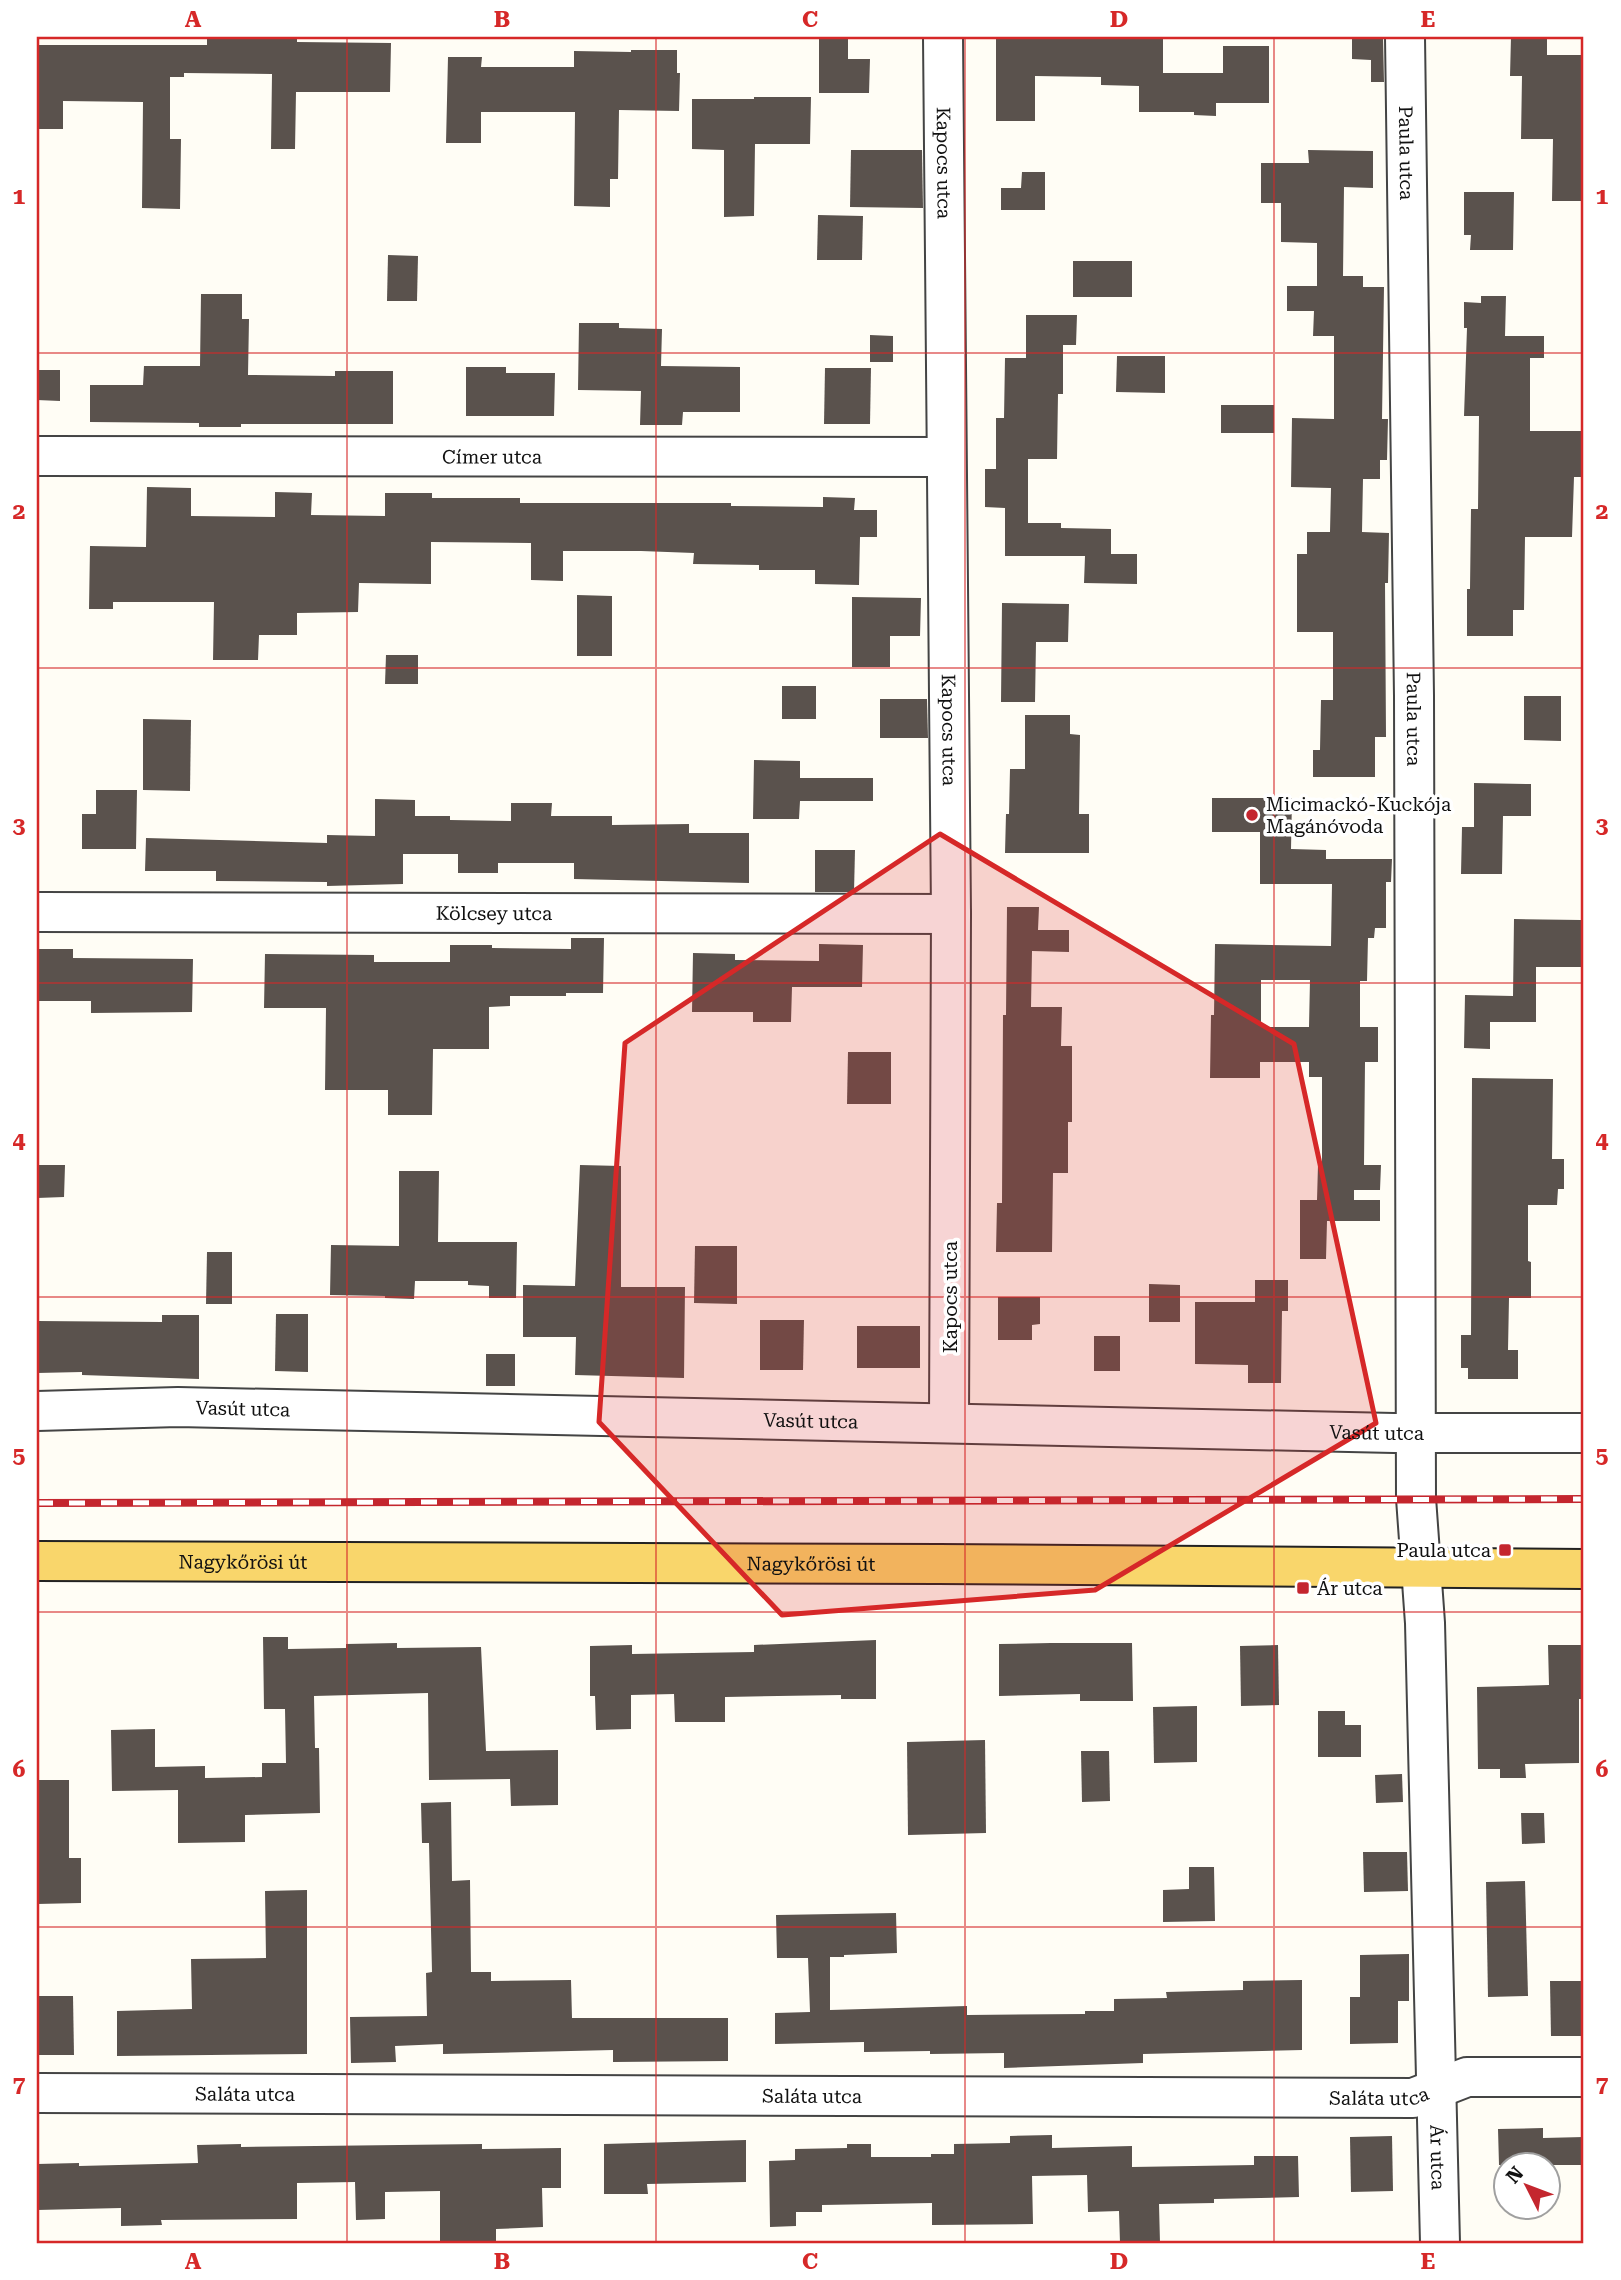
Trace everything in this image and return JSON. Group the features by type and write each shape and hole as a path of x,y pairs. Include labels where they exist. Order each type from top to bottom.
{"main road":[{"name":"Nagykőrösi út","path":"37,1561 1584,1569"}],"street":[{"name":"Kapocs utca","path":"943,37 951,914 949,1423"},
{"name":"Paula utca","path":"1405,37 1414,696 1416,1499 1421,1569"},
{"name":"Címer utca","path":"37,456 946,457"},
{"name":"Kölcsey utca","path":"37,912 951,914"},
{"name":"Vasút utca","path":"37,1411 178,1407 1416,1433 1584,1433"},
{"name":"Ár utca","path":"1421,1569 1425,1623 1440,2243"},
{"name":"Saláta utca","path":"37,2093 1413,2098 1467,2077 1584,2077"}],"highlighted area":[{"path":"940,834 1294,1044 1376,1423 1095,1590 782,1615 599,1422 625,1043"}],"building":[{"path":"207,37 391,43 390,92 296,92 295,149 271,149 272,74 184,73 184,77 170,77 170,139 181,139 180,209 142,208 143,102 63,101 63,129 37,129 37,45 207,45"},
{"path":"996,37 1163,37 1163,73 1223,73 1223,46 1269,46 1269,103 1216,103 1216,116 1194,115 1194,112 1139,112 1139,86 1101,85 1101,77 1035,76 1035,121 996,121"},
{"path":"1352,37 1383,37 1384,82 1371,82 1371,60 1352,59"},
{"path":"1511,37 1547,37 1547,55 1583,55 1584,201 1552,201 1553,139 1521,139 1522,76 1510,76"},
{"path":"819,38 848,38 848,59 870,59 869,93 819,93"},
{"path":"677,50 677,73 680,73 679,111 619,110 618,179 610,179 610,207 574,206 575,112 481,112 481,143 446,143 448,57 482,57 481,67 574,67 574,51"},
{"path":"811,97 810,144 755,144 754,216 724,217 724,150 692,149 692,99"},
{"path":"851,150 922,150 923,208 850,207"},
{"path":"1308,150 1373,151 1373,188 1344,187 1343,276 1363,276 1363,287 1384,287 1382,419 1388,419 1387,460 1380,460 1380,479 1363,479 1362,532 1389,533 1388,583 1385,583 1386,737 1375,737 1375,777 1313,777 1313,750 1320,750 1321,700 1333,700 1333,632 1297,632 1297,554 1307,554 1307,532 1330,532 1331,488 1291,487 1292,418 1334,419 1334,336 1313,336 1314,311 1287,311 1287,286 1317,286 1317,243 1281,242 1281,203 1261,203 1261,163 1309,163"},
{"path":"1022,172 1045,172 1045,210 1001,210 1001,188 1021,188"},
{"path":"1464,192 1514,192 1513,250 1470,250 1471,235 1464,235"},
{"path":"818,215 863,216 862,260 817,260"},
{"path":"388,255 418,256 417,301 387,301"},
{"path":"1073,261 1132,261 1132,297 1073,297"},
{"path":"201,294 242,294 242,319 249,319 248,375 335,376 335,371 393,371 393,424 241,424 241,427 199,427 199,423 90,422 90,385 143,385 144,366 200,366"},
{"path":"1481,296 1506,296 1505,336 1544,336 1544,358 1530,358 1530,431 1584,431 1584,477 1574,477 1572,537 1525,537 1524,610 1513,610 1513,636 1467,636 1471,509 1478,509 1479,416 1464,416 1467,328 1464,328 1464,302 1481,303"},
{"path":"1026,315 1077,315 1076,345 1063,345 1063,394 1058,394 1057,459 1028,459 1028,523 1061,523 1061,528 1111,529 1111,554 1137,554 1137,584 1084,583 1085,556 1005,556 1005,508 985,507 985,469 996,469 996,418 1004,418 1005,358 1026,358"},
{"path":"579,323 619,323 619,328 662,329 661,366 740,367 740,412 683,412 682,425 640,425 641,391 578,390"},
{"path":"870,335 893,336 893,362 870,362"},
{"path":"1117,356 1165,356 1165,393 1116,392"},
{"path":"466,367 506,367 506,373 555,373 554,416 466,416"},
{"path":"825,368 871,368 870,424 824,424"},
{"path":"37,370 60,370 60,401 37,400"},
{"path":"1221,405 1274,405 1274,433 1221,433"},
{"path":"147,487 191,488 191,516 275,517 275,492 312,493 311,515 385,516 385,493 432,493 432,498 520,498 520,503 731,503 731,506 823,507 823,497 855,498 854,510 877,510 877,537 860,537 859,585 815,584 815,570 759,570 759,565 693,564 694,553 641,551 563,551 563,581 531,580 531,543 431,542 431,584 359,583 358,612 297,613 297,635 259,635 258,660 213,660 214,602 113,602 113,609 89,609 90,546 146,547"},
{"path":"577,595 612,596 612,656 577,656"},
{"path":"852,597 921,598 920,636 890,636 890,667 852,667"},
{"path":"1002,603 1069,604 1068,642 1036,642 1035,702 1001,702"},
{"path":"386,655 418,655 418,684 385,684"},
{"path":"782,686 816,686 816,719 782,719"},
{"path":"1524,696 1561,696 1561,741 1524,740"},
{"path":"880,699 927,699 928,738 880,738"},
{"path":"1025,715 1070,715 1070,734 1080,735 1079,814 1089,814 1089,853 1005,853 1010,769 1025,769"},
{"path":"143,719 191,720 190,791 143,790"},
{"path":"754,760 800,761 800,778 873,778 873,801 800,801 799,819 753,819"},
{"path":"1474,783 1531,784 1531,816 1503,816 1502,874 1461,874 1462,827 1474,827"},
{"path":"96,790 137,790 136,849 82,849 82,814 96,814"},
{"path":"1212,798 1292,798 1291,849 1326,850 1326,859 1392,859 1391,882 1386,882 1386,928 1375,928 1374,938 1368,938 1367,981 1360,981 1360,1027 1378,1027 1378,1062 1365,1062 1364,1165 1381,1165 1380,1190 1354,1190 1354,1200 1380,1200 1380,1221 1327,1221 1326,1259 1300,1259 1300,1200 1317,1200 1318,1165 1322,1165 1322,1077 1309,1077 1309,1062 1260,1062 1260,1078 1210,1078 1211,1015 1214,1015 1215,944 1331,946 1332,884 1260,884 1260,832 1212,832","holes":["1261,980 1310,980 1309,1027 1261,1027"]},
{"path":"375,799 415,800 415,816 450,816 450,820 511,821 511,803 552,803 551,816 612,816 612,825 689,824 689,833 749,833 749,883 574,879 574,863 498,863 498,873 458,873 458,854 403,854 403,884 327,886 327,882 216,881 216,871 145,871 146,838 327,843 327,835 375,836"},
{"path":"815,850 855,850 854,892 815,892"},
{"path":"1007,907 1039,907 1038,930 1069,930 1069,952 1032,951 1031,1007 1062,1007 1061,1046 1072,1046 1072,1122 1068,1122 1068,1173 1053,1173 1052,1252 996,1252 997,1203 1002,1203 1003,1015 1006,1015"},
{"path":"1514,919 1581,920 1581,967 1536,967 1536,1022 1490,1022 1490,1049 1464,1048 1465,995 1513,996"},
{"path":"571,938 604,938 603,993 510,996 510,1006 489,1007 489,1049 433,1049 432,1115 388,1115 388,1090 325,1090 326,1008 264,1008 265,954 374,955 374,962 450,962 450,945 571,949"},
{"path":"819,944 863,945 862,987 792,987 791,1022 753,1022 753,1012 692,1012 693,953 735,954 735,960 819,961"},
{"path":"37,949 73,949 73,958 193,959 192,1012 91,1013 91,1001 37,1001"},
{"path":"848,1052 891,1052 891,1104 847,1104"},
{"path":"1472,1078 1553,1079 1552,1159 1564,1159 1564,1189 1558,1189 1557,1205 1528,1205 1531,1298 1509,1298 1508,1350 1518,1350 1518,1379 1468,1379 1468,1368 1461,1368 1461,1335 1471,1335"},
{"path":"37,1165 65,1165 64,1197 37,1198"},
{"path":"580,1165 621,1166 621,1287 685,1287 684,1378 575,1375 576,1337 523,1337 523,1285 575,1286"},
{"path":"399,1171 439,1171 438,1242 517,1242 516,1298 489,1298 489,1286 468,1285 468,1281 415,1281 414,1299 330,1295 331,1245 399,1246"},
{"path":"695,1246 737,1246 737,1304 694,1303"},
{"path":"207,1252 232,1252 232,1304 206,1304"},
{"path":"1255,1280 1288,1280 1288,1311 1282,1311 1281,1383 1248,1383 1248,1365 1195,1364 1195,1302 1255,1302"},
{"path":"1149,1284 1180,1285 1180,1322 1149,1322"},
{"path":"998,1297 1040,1297 1040,1324 1032,1325 1032,1340 998,1340"},
{"path":"276,1314 308,1314 308,1372 275,1371"},
{"path":"162,1315 199,1315 199,1379 82,1375 82,1372 37,1373 37,1321 162,1322"},
{"path":"760,1320 804,1320 803,1370 760,1370"},
{"path":"857,1326 920,1326 920,1368 857,1368"},
{"path":"1094,1336 1120,1336 1120,1371 1094,1371"},
{"path":"486,1354 515,1354 515,1386 486,1386"},
{"path":"263,1637 288,1637 288,1649 346,1648 346,1644 397,1643 397,1648 481,1647 486,1751 558,1750 558,1805 511,1806 510,1779 429,1780 428,1693 314,1696 315,1748 319,1748 320,1813 245,1815 245,1842 178,1843 178,1790 112,1791 111,1730 155,1729 155,1767 205,1766 205,1778 262,1777 262,1763 286,1763 285,1709 264,1709"},
{"path":"876,1640 876,1699 841,1699 841,1695 725,1697 725,1722 675,1722 674,1694 631,1695 631,1729 596,1730 595,1696 590,1696 590,1646 632,1645 632,1654 754,1652 754,1645"},
{"path":"1132,1643 1133,1701 1080,1701 1080,1694 999,1696 999,1644"},
{"path":"1278,1645 1279,1705 1241,1706 1240,1646"},
{"path":"1548,1645 1584,1645 1584,1699 1579,1699 1579,1763 1525,1764 1526,1778 1500,1778 1500,1769 1478,1769 1477,1687 1549,1685"},
{"path":"1197,1706 1197,1762 1154,1763 1153,1707"},
{"path":"1318,1711 1345,1711 1345,1725 1361,1725 1361,1757 1318,1757"},
{"path":"985,1740 986,1833 908,1835 907,1742"},
{"path":"1081,1751 1109,1751 1110,1801 1082,1802"},
{"path":"1402,1774 1403,1802 1376,1803 1375,1775"},
{"path":"37,1780 69,1780 69,1858 81,1858 81,1903 37,1904"},
{"path":"451,1802 452,1881 470,1880 471,1972 491,1972 491,1981 571,1980 572,2018 728,2018 728,2061 613,2062 613,2050 443,2054 443,2044 395,2046 396,2062 351,2063 350,2017 427,2016 426,1973 432,1972 429,1843 422,1843 421,1803"},
{"path":"1521,1813 1544,1813 1545,1843 1522,1844"},
{"path":"1363,1852 1407,1852 1408,1891 1364,1892"},
{"path":"1189,1867 1214,1867 1215,1921 1163,1922 1163,1890 1189,1889"},
{"path":"1525,1881 1528,1996 1488,1997 1486,1882"},
{"path":"307,1890 307,2054 117,2056 117,2011 192,2009 191,1959 266,1958 265,1891"},
{"path":"896,1913 897,1953 830,1957 830,2010 967,2006 967,2015 1085,2014 1085,2011 1114,2011 1114,1999 1167,1998 1166,1992 1243,1990 1243,1981 1302,1980 1302,2050 1143,2054 1143,2063 1004,2068 1004,2053 864,2052 864,2042 775,2044 775,2013 810,2012 808,1958 777,1958 776,1915"},
{"path":"1409,1954 1409,2001 1398,2001 1398,2043 1350,2044 1350,1997 1360,1997 1360,1955"},
{"path":"1550,1981 1584,1981 1584,2036 1551,2036"},
{"path":"37,1996 73,1996 74,2055 37,2055"},
{"path":"1543,2128 1543,2138 1584,2137 1584,2165 1562,2165 1562,2150 1499,2150 1498,2129"},
{"path":"1052,2135 1052,2148 1132,2146 1132,2167 1254,2165 1254,2156 1298,2156 1299,2197 1214,2199 1214,2203 1159,2204 1160,2243 1120,2243 1119,2211 1088,2212 1087,2175 1032,2176 1033,2224 932,2225 932,2203 822,2205 822,2212 796,2212 796,2226 770,2227 769,2161 795,2160 795,2149 847,2148 847,2144 871,2144 871,2157 931,2157 931,2154 954,2154 954,2144 1010,2143 1010,2136"},
{"path":"1392,2136 1393,2191 1351,2192 1350,2137"},
{"path":"746,2140 746,2182 647,2184 648,2194 604,2194 604,2144"},
{"path":"241,2144 241,2147 482,2144 482,2149 561,2148 561,2188 542,2188 543,2227 496,2229 496,2243 440,2243 440,2191 385,2192 385,2219 356,2220 355,2182 297,2183 297,2219 161,2220 162,2225 121,2226 121,2208 37,2210 37,2164 79,2163 79,2166 198,2163 197,2145"}],"railway":[{"path":"37,1503 1584,1499"}],"place":[{"name":"Micimackó-Kuckója Magánóvoda","path":"1252,815"},
{"name":"Paula utca","path":"1505,1550"},
{"name":"Ár utca","path":"1303,1588"}]}
